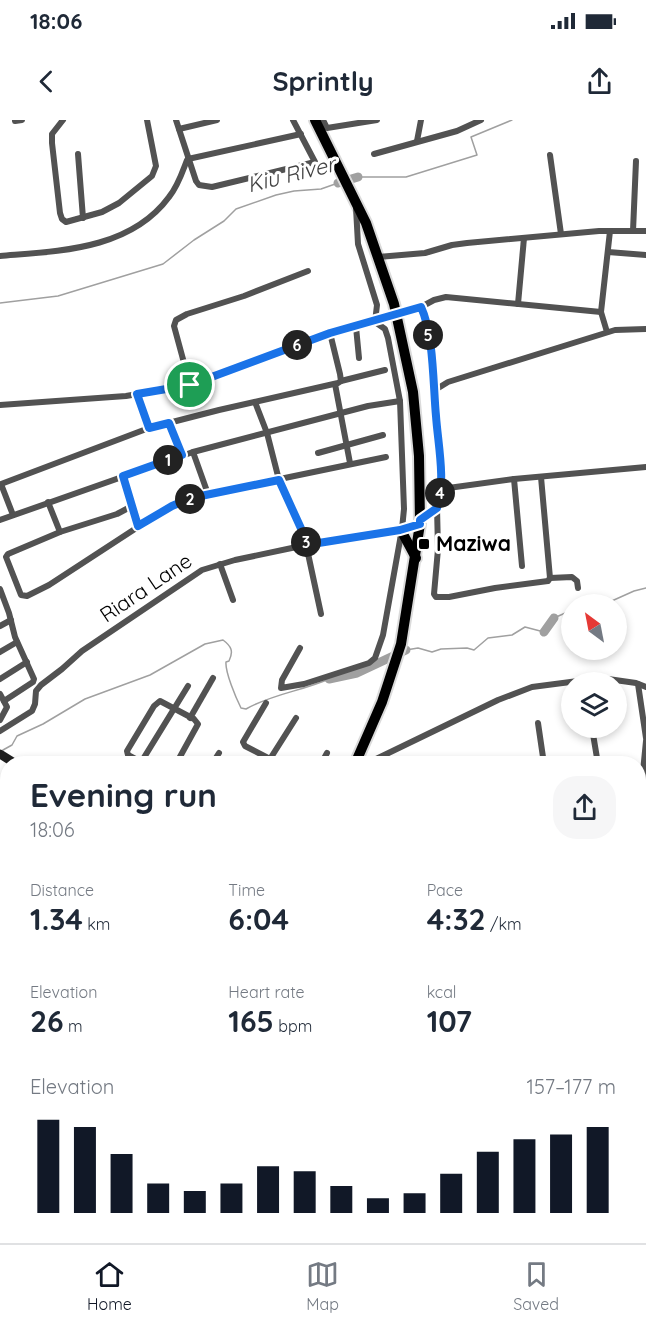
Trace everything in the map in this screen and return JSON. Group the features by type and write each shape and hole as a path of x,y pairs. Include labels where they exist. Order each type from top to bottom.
{"main road":[{"path":"319,120 356,201 378,257 400,330 413,392 419,456 420,518 416,558 401,644 378,710 358,756"},
{"path":"402,531 416,558"}],"street":[{"path":"63,120 52,134 60,213 66,222 102,212 119,203 152,176 156,166 147,120"},
{"path":"176,120 199,185 212,187 314,163 315,158 293,120"},
{"path":"178,129 218,120"},
{"path":"319,120 327,128 377,120"},
{"path":"417,141 421,120"},
{"path":"374,154 457,131 481,120"},
{"path":"188,159 301,134"},
{"path":"78,154 83,218"},
{"path":"550,155 561,234"},
{"path":"0,256 69,250 122,234 147,219 169,198 188,159"},
{"path":"633,231 636,160"},
{"path":"356,201 358,244 376,299 375,322"},
{"path":"607,332 601,312 610,231"},
{"path":"378,257 425,253 467,243 561,234 646,231"},
{"path":"518,304 524,238"},
{"path":"608,252 646,255"},
{"path":"190,385 174,326 176,320 308,271"},
{"path":"0,405 137,394 190,385 330,333 375,322 446,297 601,312"},
{"path":"421,307 426,321 435,390 441,489 435,510 438,549 434,592 436,597 449,597 548,581 550,578 572,577 577,581 578,588"},
{"path":"300,648 280,688 336,674 372,661 384,635 404,509 400,401 388,338 385,329 375,322"},
{"path":"356,327 359,358"},
{"path":"435,390 448,382 607,332 621,329 646,329"},
{"path":"330,333 350,463"},
{"path":"13,515 1,482 149,428 386,370"},
{"path":"137,394 149,428"},
{"path":"0,520 182,455 341,413 400,401"},
{"path":"255,402 267,433 279,480 304,535 321,614"},
{"path":"169,423 182,455"},
{"path":"318,453 383,435"},
{"path":"193,452 208,494"},
{"path":"132,506 117,514 60,532 7,555 23,596 50,585 172,506 208,494 386,457"},
{"path":"441,489 646,467"},
{"path":"123,476 138,526"},
{"path":"541,477 550,578"},
{"path":"514,480 522,566"},
{"path":"48,502 60,532"},
{"path":"420,518 435,510"},
{"path":"420,518 435,510"},
{"name":"Riara Lane","path":"0,731 32,711 39,687 82,651 202,570 306,545 402,531 420,518"},
{"path":"220,564 234,600"},
{"path":"0,589 17,642 33,674 34,681 4,700"},
{"path":"0,626 11,620"},
{"path":"0,652 17,642"},
{"path":"0,679 27,662"},
{"path":"190,718 213,678"},
{"path":"627,682 646,687"},
{"path":"382,756 518,692 532,687 561,684"},
{"path":"638,684 646,740 645,756"},
{"path":"144,756 188,686"},
{"path":"0,694 7,707 0,720"},
{"path":"130,756 127,753 146,718 159,701 196,722 197,727 181,756"},
{"path":"262,756 245,746 243,742 266,703"},
{"path":"273,756 296,718"},
{"path":"538,723 543,756"},
{"path":"594,738 597,756"}],"waterway":[{"name":"Kiu River","path":"358,177 406,177 477,155 471,137 512,120"},
{"name":"Kiu River","path":"338,183 358,177"},
{"name":"Kiu River","path":"0,303 58,296 163,264 224,221 236,209 276,195 321,189 338,183"},
{"path":"627,594 646,588"},
{"path":"554,618 561,615"},
{"path":"544,632 554,618"},
{"path":"406,650 418,648 432,652 441,649 474,650 488,638 512,635 525,627 544,632"},
{"path":"3,750 12,745 17,736 43,724 85,699 150,675 205,644 223,640 231,649 231,657 226,662 226,666 241,708 246,709 329,679"},
{"path":"329,679 357,673 406,650"}],"place":[{"name":"Maziwa","path":"424,544"}],"route":[{"path":"421,307 426,321 435,390 441,489 437,508 420,520 420,524 400,530 306,545 296,515 279,480 191,498 164,510 138,526 123,476 182,455 169,423 149,428 137,394 190,385 330,333 421,307"}]}
